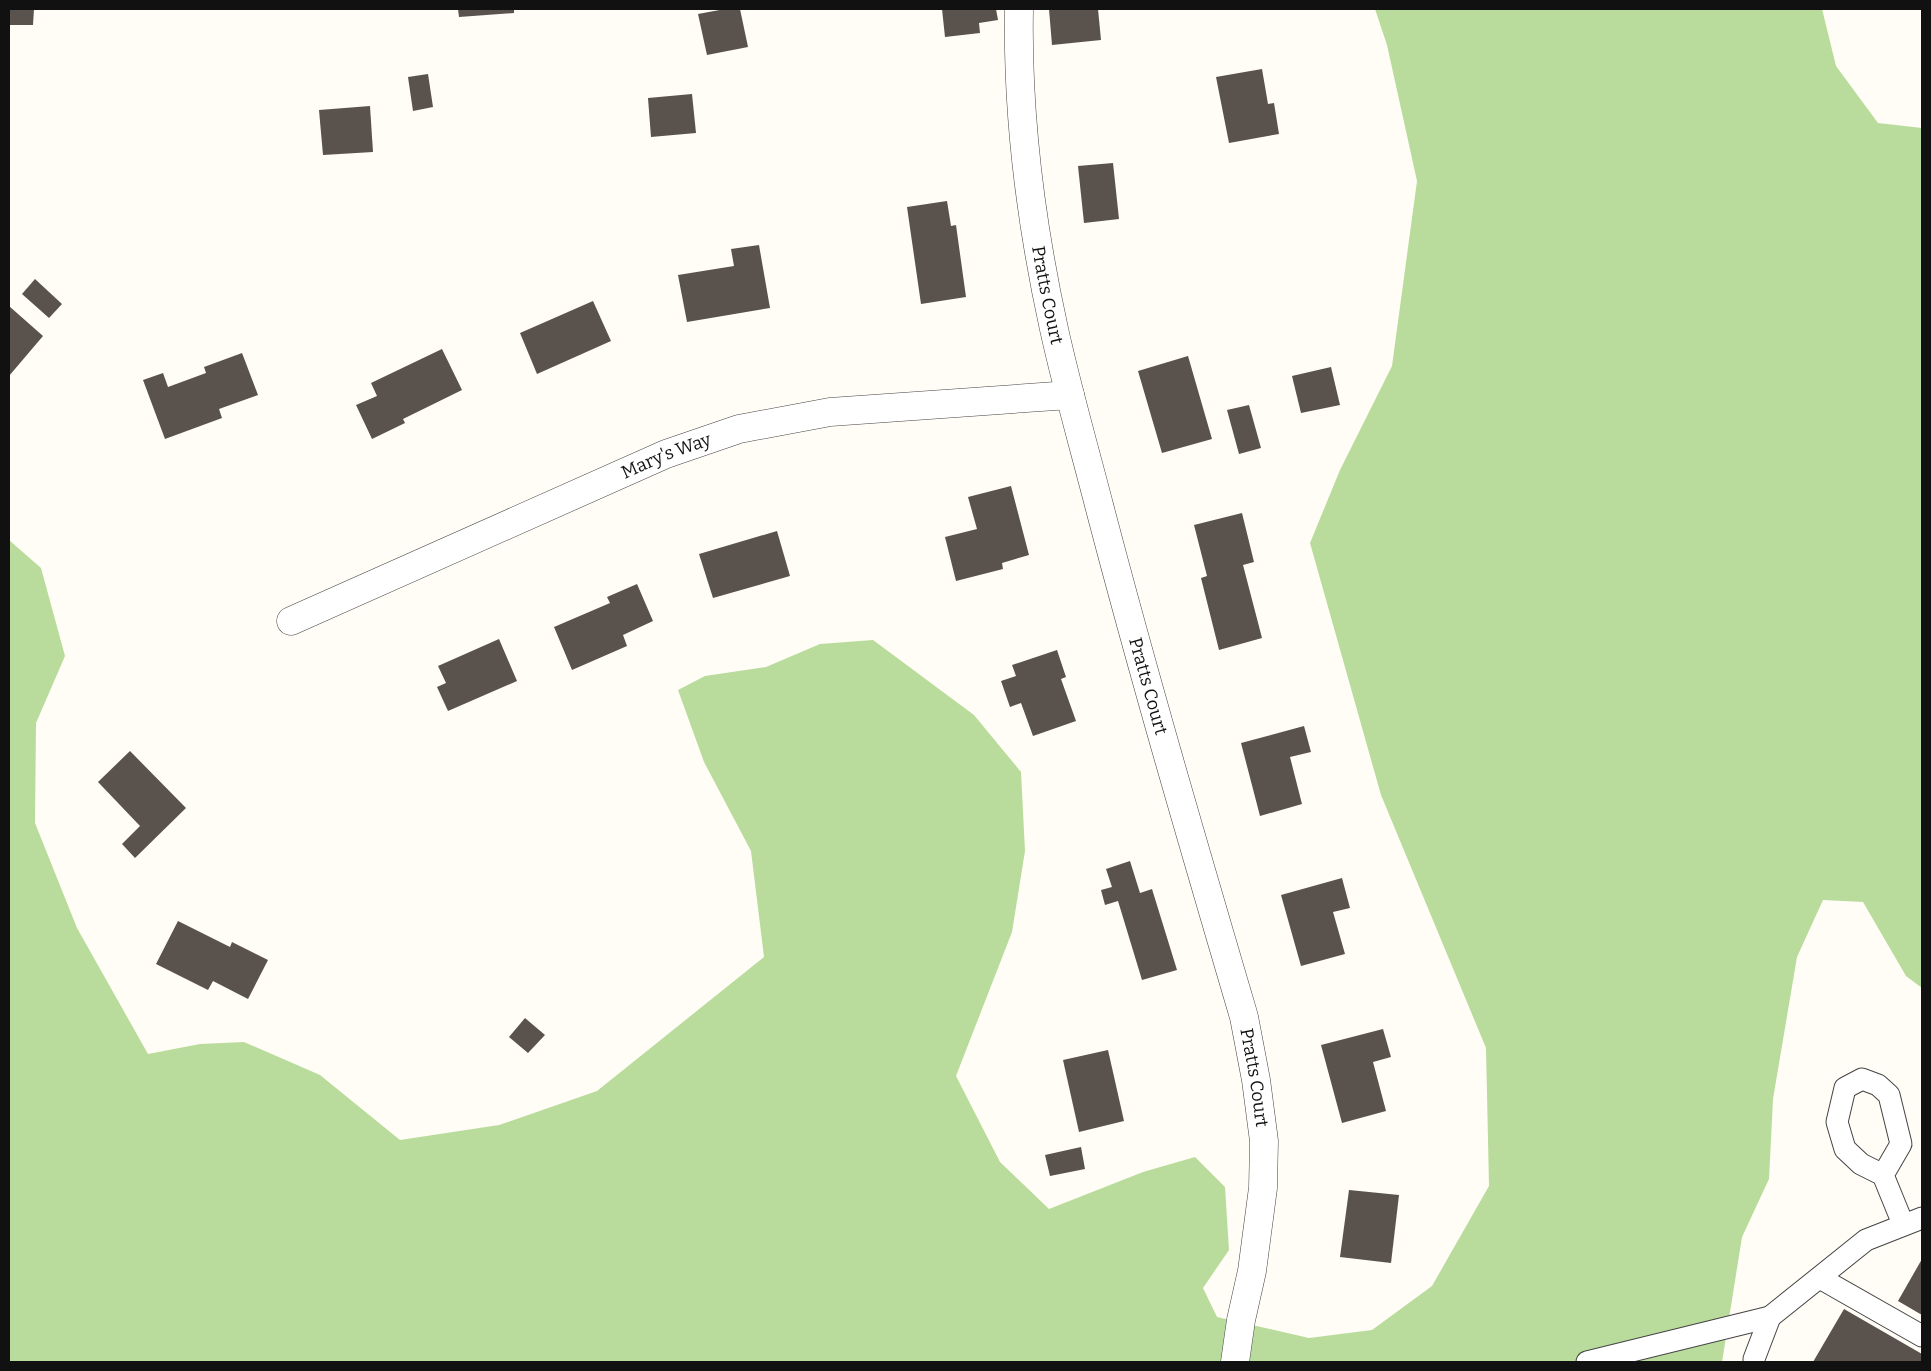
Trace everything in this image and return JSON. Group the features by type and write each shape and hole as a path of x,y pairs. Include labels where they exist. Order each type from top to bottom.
{"street":[{"name":"Pratts Court","path":"1018,9 1022,129 1033,218 1054,329 1120,586 1244,1017 1256,1080 1264,1141 1263,1188 1252,1271 1241,1320 1235,1362"},
{"name":"Mary's Way","path":"291,622 666,454 739,429 830,412 1070,395"}],"lane":[{"path":"1587,1362 1770,1317 1866,1240 1913,1221 1883,1175"},
{"path":"1820,1278 1922,1336"},
{"path":"1754,1362 1770,1317"}],"green space":[{"path":"1375,9 1822,9 1836,66 1878,123 1922,128 1922,988 1906,976 1863,902 1823,900 1797,957 1773,1099 1769,1179 1742,1237 1722,1362 9,1362 9,540 41,568 65,656 36,723 35,823 77,928 148,1054 200,1044 244,1042 320,1075 400,1140 499,1125 597,1091 764,957 751,851 704,762 678,690 705,676 766,667 820,644 873,640 974,715 1021,772 1025,851 1012,932 956,1076 1000,1162 1049,1209 1143,1172 1195,1157 1225,1187 1229,1250 1203,1288 1217,1317 1309,1338 1372,1330 1432,1286 1489,1186 1486,1048 1381,795 1310,543 1340,470 1392,366 1417,181 1387,45"}],"building":[{"path":"9,9 34,9 33,25 9,25"},
{"path":"458,9 514,9 514,13 459,17"},
{"path":"725,9 740,9 748,47 707,55 698,14"},
{"path":"942,9 996,9 998,20 979,23 980,33 945,37"},
{"path":"1049,9 1098,9 1101,40 1052,45"},
{"path":"1262,69 1268,104 1274,103 1279,134 1229,143 1216,77"},
{"path":"428,74 433,107 413,111 408,77"},
{"path":"692,94 696,133 651,137 648,98"},
{"path":"370,106 373,152 323,155 319,110"},
{"path":"1113,163 1119,219 1084,223 1078,166"},
{"path":"947,201 951,226 956,225 966,297 921,304 907,207"},
{"path":"759,245 770,308 687,322 678,275 734,266 731,249"},
{"path":"35,279 62,304 49,318 22,294"},
{"path":"593,301 611,341 537,374 520,333"},
{"path":"9,306 43,336 9,376"},
{"path":"442,349 462,390 403,419 405,423 372,439 356,405 377,396 371,383"},
{"path":"242,353 258,395 219,409 222,418 165,439 143,380 163,373 168,387 206,373 204,367"},
{"path":"1188,356 1212,439 1162,453 1138,371"},
{"path":"1331,367 1340,405 1301,413 1292,376"},
{"path":"1249,405 1261,448 1239,454 1227,410"},
{"path":"1011,486 1029,555 1002,563 1003,569 956,581 945,537 977,529 968,497"},
{"path":"1242,513 1254,562 1243,565 1262,638 1219,650 1201,578 1207,576 1194,525"},
{"path":"777,531 790,576 713,598 699,554"},
{"path":"637,584 653,621 623,635 627,646 572,670 554,627 610,603 607,597"},
{"path":"499,639 517,681 448,711 437,687 446,683 438,666"},
{"path":"1057,650 1066,677 1061,679 1076,721 1033,736 1021,703 1010,707 1001,681 1016,676 1012,665"},
{"path":"1304,726 1311,752 1290,757 1302,804 1260,816 1241,743"},
{"path":"130,751 186,808 135,858 122,844 140,826 98,782"},
{"path":"1130,861 1140,893 1152,889 1177,970 1142,980 1118,901 1105,905 1101,890 1112,887 1106,869"},
{"path":"1342,878 1350,908 1333,912 1345,954 1301,966 1281,895"},
{"path":"178,921 230,947 232,942 268,960 248,999 213,981 208,990 156,964"},
{"path":"525,1018 545,1035 528,1053 509,1037"},
{"path":"1383,1029 1391,1057 1373,1062 1386,1111 1342,1123 1321,1045"},
{"path":"1108,1050 1124,1121 1079,1132 1063,1060"},
{"path":"1081,1147 1085,1169 1050,1176 1045,1155"},
{"path":"1349,1190 1399,1195 1391,1263 1340,1257"},
{"path":"1922,1259 1922,1315 1898,1301"},
{"path":"1844,1309 1922,1354 1922,1362 1813,1362"}]}
